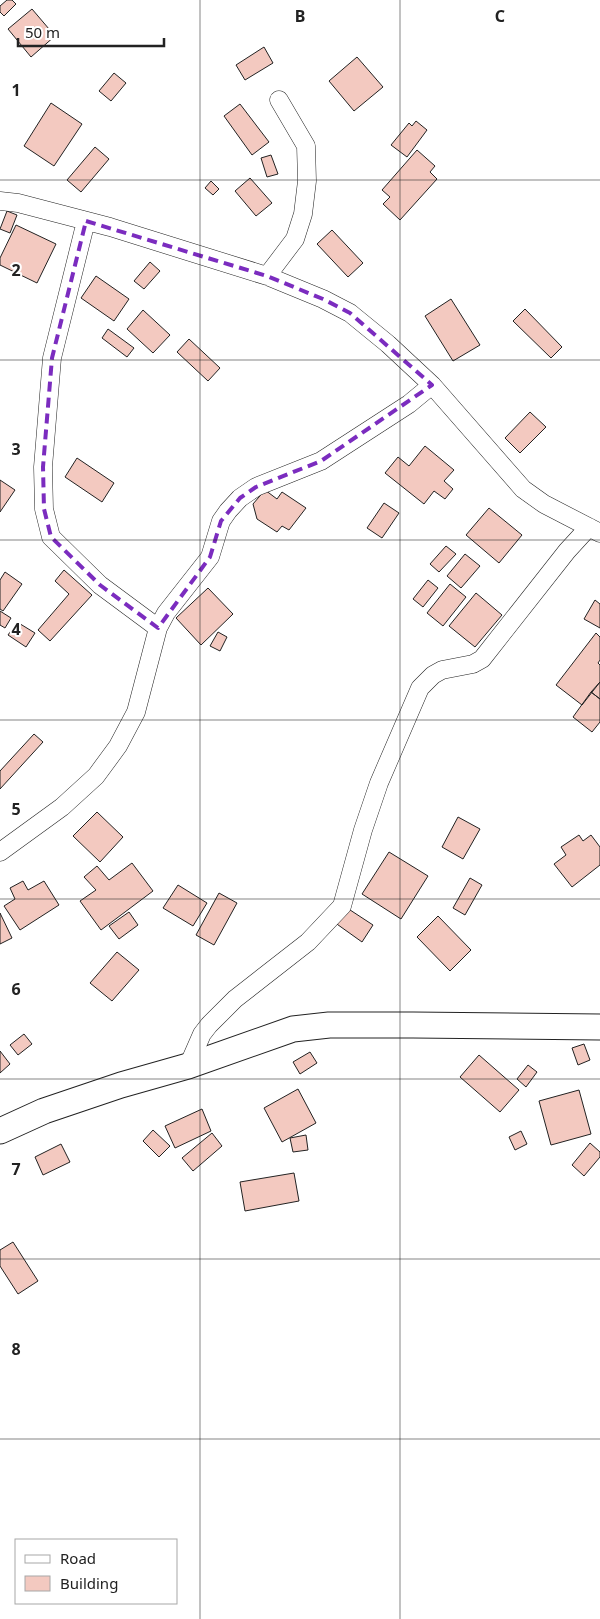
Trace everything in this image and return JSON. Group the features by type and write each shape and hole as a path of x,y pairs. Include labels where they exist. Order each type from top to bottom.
{"street":[{"path":"267,276 295,240 308,180 306,146 279,100"},
{"path":"0,202 18,203 86,221 267,276 323,299 350,313 388,344 432,385 523,488 544,504 594,530 567,551 482,659 473,664 442,670 433,675 420,688 379,782 363,830 342,906 308,942 235,999 209,1025 202,1034 188,1066"},
{"path":"86,221 52,358 43,467 44,509 51,537 100,584 158,628"},
{"path":"0,852 62,807 96,776 118,746 136,712 158,628 166,613 210,557 221,521 240,498 256,487 321,461 409,404 432,385"},
{"path":"0,1131 44,1111 121,1085 188,1066 293,1029 329,1026 600,1027"}],"highlighted area":[{"path":"86,221 267,276 323,299 350,313 432,385 321,461 256,487 240,498 221,521 210,557 158,628 100,585 51,537 44,509 43,467 52,358"}],"building":[{"path":"7,0 12,0 16,4 4,16 0,12 0,6"},
{"path":"32,9 55,36 31,57 8,29"},
{"path":"264,47 273,63 245,80 236,65"},
{"path":"357,57 383,87 354,111 329,81"},
{"path":"114,73 126,83 111,101 99,91"},
{"path":"51,103 82,124 54,166 24,146"},
{"path":"240,104 269,142 252,155 224,116"},
{"path":"416,121 427,130 407,157 391,145 409,123 412,126"},
{"path":"95,147 109,159 81,192 67,180"},
{"path":"417,150 435,166 430,172 437,179 400,220 383,204 390,197 382,190"},
{"path":"271,155 278,174 267,177 261,158"},
{"path":"250,178 272,203 256,216 235,191"},
{"path":"211,181 219,189 213,195 205,188"},
{"path":"7,211 17,215 10,233 0,229"},
{"path":"16,225 56,244 37,283 0,265 0,258"},
{"path":"332,230 363,263 348,277 317,244"},
{"path":"150,262 160,271 144,289 134,281"},
{"path":"96,276 129,299 114,321 81,298"},
{"path":"451,299 480,345 453,361 425,316"},
{"path":"525,309 562,347 551,358 513,321"},
{"path":"143,310 170,335 153,353 127,329"},
{"path":"108,329 134,348 127,357 102,338"},
{"path":"189,339 220,368 208,381 177,352"},
{"path":"530,412 546,427 520,453 505,438"},
{"path":"425,446 454,470 444,481 453,489 445,499 434,491 424,504 385,473 398,457 409,466"},
{"path":"77,458 114,483 102,502 65,477"},
{"path":"0,480 15,490 0,512"},
{"path":"265,490 277,499 282,492 306,508 289,530 282,526 277,532 257,519 253,504"},
{"path":"384,503 399,513 382,538 367,528"},
{"path":"489,508 522,535 499,563 466,535"},
{"path":"446,546 456,554 439,572 430,564"},
{"path":"465,554 480,566 461,588 447,576"},
{"path":"64,570 92,595 50,641 38,630 69,594 55,581"},
{"path":"5,572 22,584 3,611 0,609 0,580"},
{"path":"428,580 438,588 423,607 413,599"},
{"path":"450,584 466,597 443,626 427,613"},
{"path":"208,588 233,614 201,645 176,618"},
{"path":"476,593 502,615 475,647 449,626"},
{"path":"595,600 600,604 600,628 584,619"},
{"path":"0,611 11,618 5,628 0,625"},
{"path":"17,622 35,633 26,647 8,635"},
{"path":"218,632 227,637 220,651 210,646"},
{"path":"596,633 600,637 600,660 598,663 600,665 600,682 582,705 556,685"},
{"path":"600,682 600,699 591,692"},
{"path":"591,692 600,699 600,722 592,732 573,717"},
{"path":"34,734 43,742 0,789 0,771"},
{"path":"97,812 123,837 100,862 73,836"},
{"path":"458,817 480,829 463,859 442,847"},
{"path":"579,835 583,841 591,835 600,847 600,865 572,887 554,864 566,855 561,847"},
{"path":"389,852 428,876 401,919 362,894"},
{"path":"132,863 153,891 101,930 80,901 96,890 84,877 97,866 109,880"},
{"path":"470,878 482,885 465,915 453,908"},
{"path":"23,881 28,890 44,881 59,905 20,930 4,906 15,899 10,888"},
{"path":"178,885 207,903 193,926 163,908"},
{"path":"219,893 237,903 214,945 196,935"},
{"path":"344,906 373,925 362,942 334,922"},
{"path":"129,912 138,925 119,939 109,926"},
{"path":"0,913 12,938 0,944"},
{"path":"438,916 471,950 450,971 417,937"},
{"path":"117,952 139,970 112,1001 90,983"},
{"path":"24,1034 32,1044 18,1055 10,1045"},
{"path":"584,1044 590,1060 578,1065 572,1048"},
{"path":"0,1051 10,1064 0,1073"},
{"path":"310,1052 317,1063 300,1074 293,1062"},
{"path":"479,1055 519,1090 500,1112 460,1077"},
{"path":"528,1065 537,1072 526,1087 517,1079"},
{"path":"298,1089 316,1123 282,1142 264,1108"},
{"path":"579,1090 591,1134 551,1145 539,1101"},
{"path":"202,1109 211,1131 175,1148 165,1126"},
{"path":"153,1130 170,1146 159,1157 143,1141"},
{"path":"521,1131 527,1144 515,1150 509,1137"},
{"path":"212,1133 222,1146 193,1171 182,1158"},
{"path":"306,1135 308,1150 293,1152 290,1138"},
{"path":"590,1143 600,1152 600,1157 584,1176 572,1165"},
{"path":"61,1144 70,1162 43,1175 35,1157"},
{"path":"294,1173 299,1201 245,1211 240,1182"},
{"path":"13,1242 38,1281 18,1294 0,1266 0,1250"}]}
